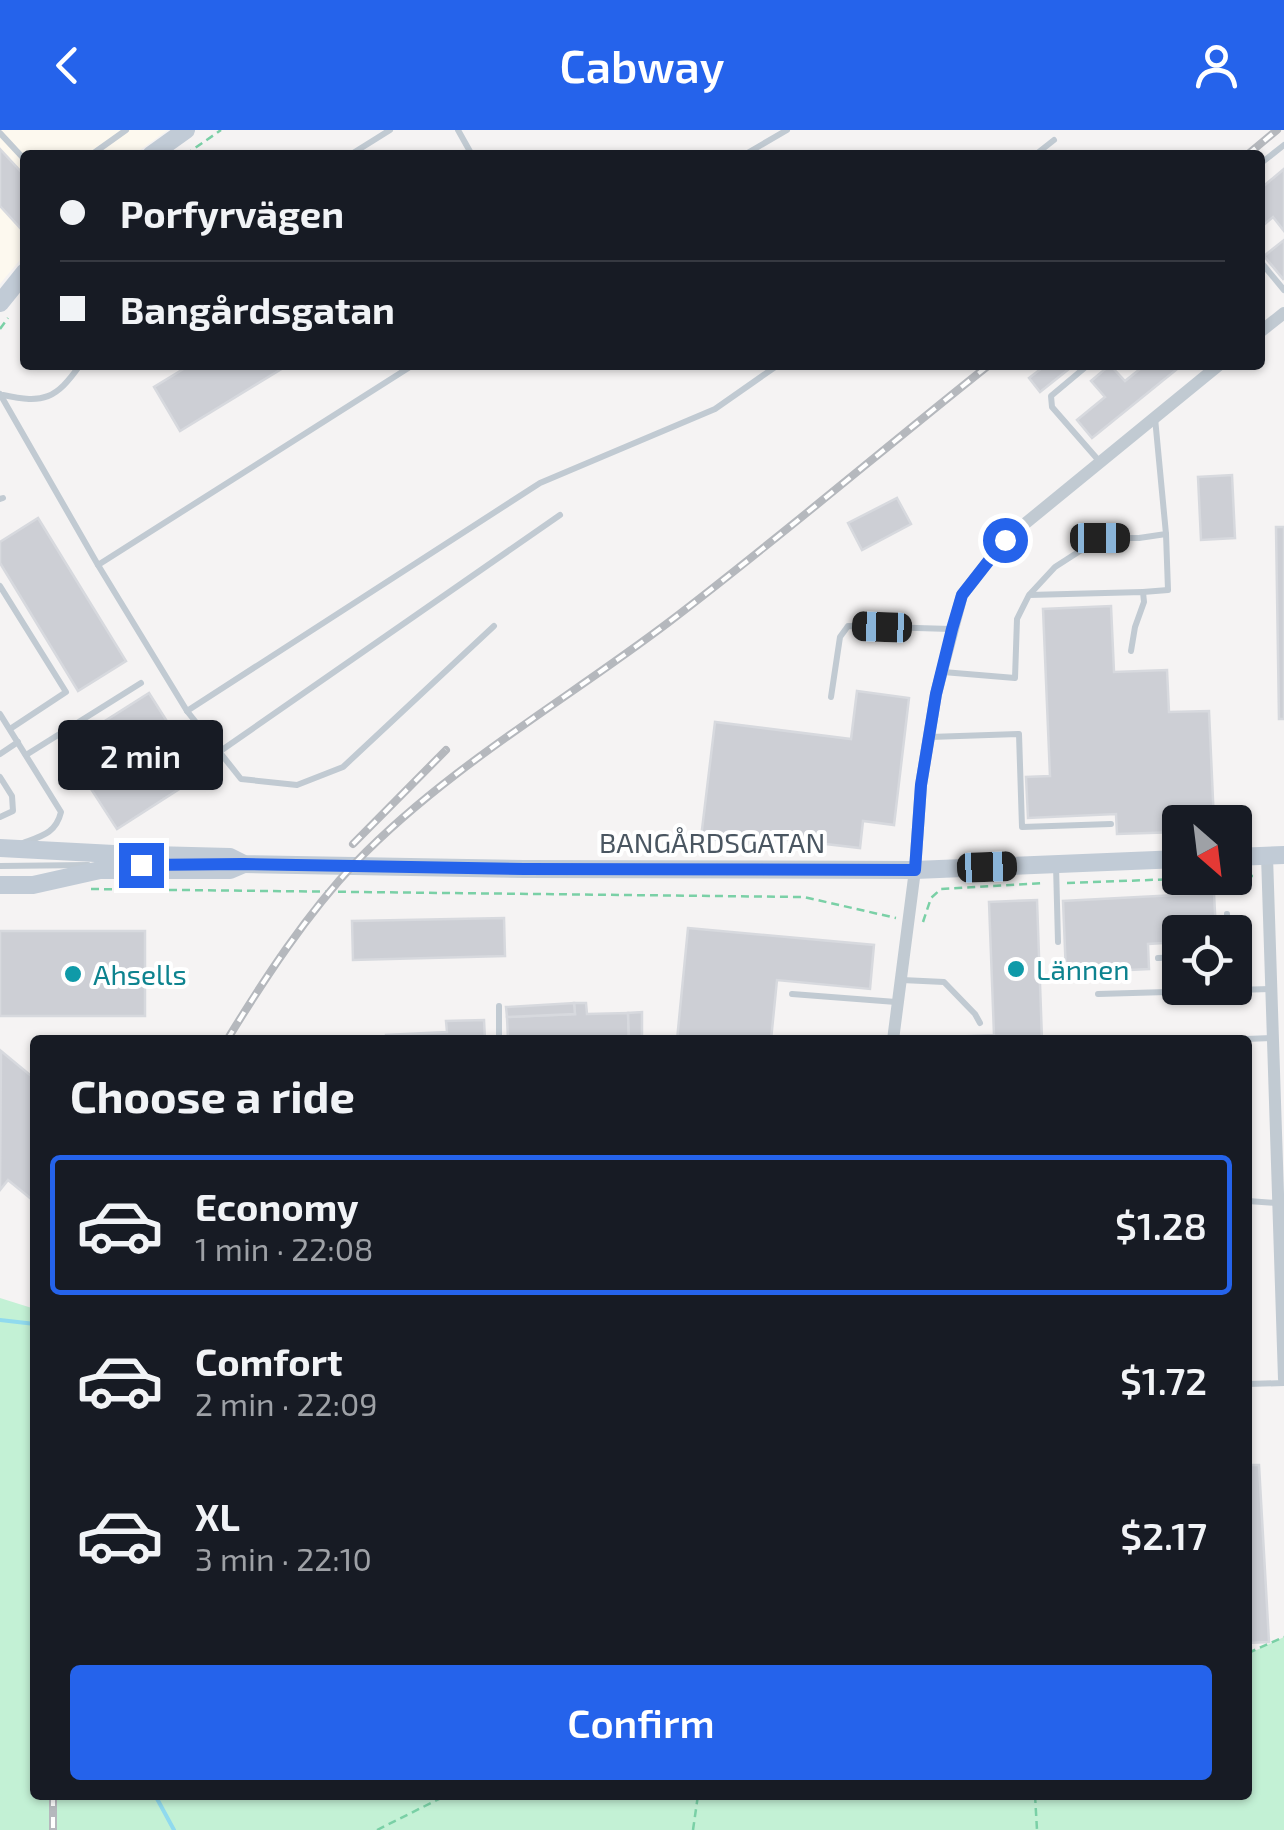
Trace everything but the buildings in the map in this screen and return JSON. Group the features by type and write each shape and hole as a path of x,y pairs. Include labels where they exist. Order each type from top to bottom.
{"main road":[{"path":"155,150 174,133"},
{"path":"0,303 20,278"},
{"name":"BANGÅRDSGATAN","path":"1,854 230,857 244,864"},
{"name":"BANGÅRDSGATAN","path":"0,885 33,885 100,870 230,870 244,864 1056,874 1162,862"}],"street":[{"path":"894,1035 915,870 921,785 942,672 962,595 1005,540 1213,370"},
{"path":"1276,856 1277,968 1272,988 1277,1033 1284,1381"}],"lane":[{"path":"98,150 126,130"},
{"path":"358,150 390,130"},
{"path":"753,150 787,130"},
{"path":"0,133 20,155"},
{"path":"1041,150 1054,140"},
{"path":"1265,267 1284,290"},
{"path":"1,395 30,401 46,398 68,383 77,370"},
{"path":"98,565 405,370"},
{"path":"187,712 540,483 715,409 771,370"},
{"path":"1082,370 1050,396 1050,401 1100,462"},
{"path":"1,395 187,712 240,779 297,785 344,767 494,626"},
{"path":"1029,595 1168,590 1155,417"},
{"path":"220,752 560,515"},
{"path":"942,672 1015,678 1017,619 1029,595 1055,567 1100,538 1166,534"},
{"path":"0,586 66,692 10,729"},
{"path":"1131,651 1143,592"},
{"path":"831,698 840,637 848,626 952,629"},
{"path":"26,756 142,683"},
{"path":"0,714 62,812 47,834 1,854"},
{"path":"929,737 1019,734 1022,827 1110,824"},
{"path":"0,754 18,742"},
{"path":"0,777 12,796 13,811 0,817"},
{"path":"1056,874 1058,942"},
{"path":"1158,958 1162,958"},
{"path":"901,980 944,982 980,1023"},
{"path":"1252,988 1272,988"},
{"path":"1098,994 1162,992"},
{"path":"792,994 898,1002"},
{"path":"498,1006 499,1035"},
{"path":"1252,1037 1277,1033"},
{"path":"1252,1202 1280,1209"},
{"path":"1252,1384 1284,1381"}],"path":[{"path":"192,150 222,130"},
{"path":"78,889 804,897 924,922 931,898 942,889 1056,874 1162,877"},
{"path":"1252,1652 1284,1637"},
{"path":"378,1830 437,1800"},
{"path":"694,1830 697,1800"},
{"path":"1035,1800 1036,1830"}],"shaded area":[{"path":"0,130 168,130 140,150 20,150 20,260 0,284"}],"green space":[{"path":"0,1298 30,1307 30,1800 1252,1800 1252,1652 1284,1637 1284,1830 0,1830"}],"waterway":[{"path":"0,1320 30,1323"},
{"path":"158,1800 174,1830"}],"railway":[{"path":"1253,150 1277,130"},
{"path":"230,1035 320,903 392,828 468,765 710,591 983,370"},
{"path":"353,844 446,750"},
{"path":"53,1800 53,1830"}],"place":[{"name":"Lännen","path":"1016,969"},
{"name":"Ahsells","path":"73,974"}],"route":[{"path":"141,865 915,870 921,785 936,694 952,629 962,595 1005,540"}]}
